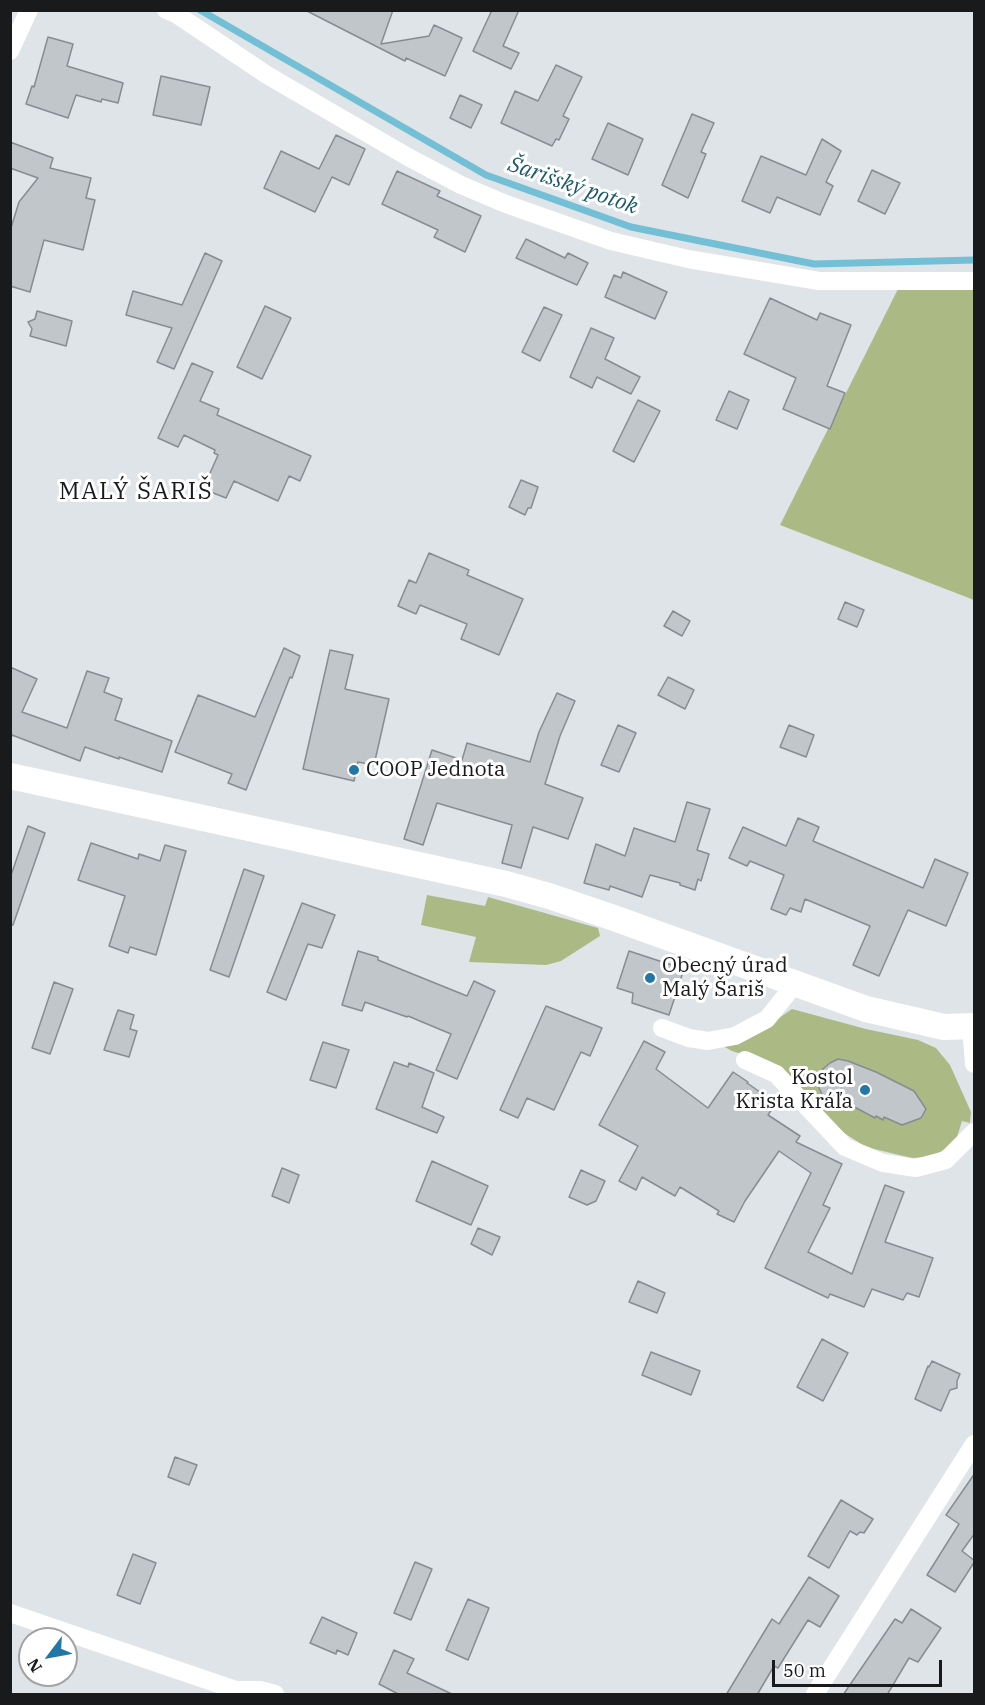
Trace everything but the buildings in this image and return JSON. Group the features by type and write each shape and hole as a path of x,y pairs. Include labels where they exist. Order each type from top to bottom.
{"street":[{"path":"10,51 28,10"},
{"path":"166,10 176,14 267,75 461,185 506,204 600,237 688,259 819,281 975,281"},
{"path":"10,776 506,884 549,896 866,1009 944,1027 973,1027 975,1064"},
{"path":"662,1028 689,1038 708,1041 735,1035 767,1019 795,984"},
{"path":"745,1060 776,1074 845,1147 883,1163 916,1168 946,1160 975,1132"},
{"path":"815,1695 975,1444"},
{"path":"10,1613 236,1690 260,1690 275,1695"}],"green space":[{"path":"899,287 974,290 974,600 780,525"},
{"path":"427,895 485,906 488,897 598,928 600,936 561,961 546,965 469,962 476,937 421,925"},
{"path":"792,1009 918,1040 936,1048 950,1065 971,1112 970,1123 962,1121 957,1137 949,1147 926,1157 912,1158 874,1149 844,1133 826,1117 782,1067 732,1051 721,1045 759,1032"}],"waterway":[{"name":"Šarišský potok","path":"200,10 486,175 631,227 814,264 974,260"}],"place":[{"name":"COOP Jednota","path":"354,770"},
{"name":"Obecný úrad Malý Šariš","path":"650,978"},
{"name":"Kostol Krista Kráľa","path":"865,1090"}],"district":[{"name":"MALÝ ŠARIŠ","path":"136,492"}]}
